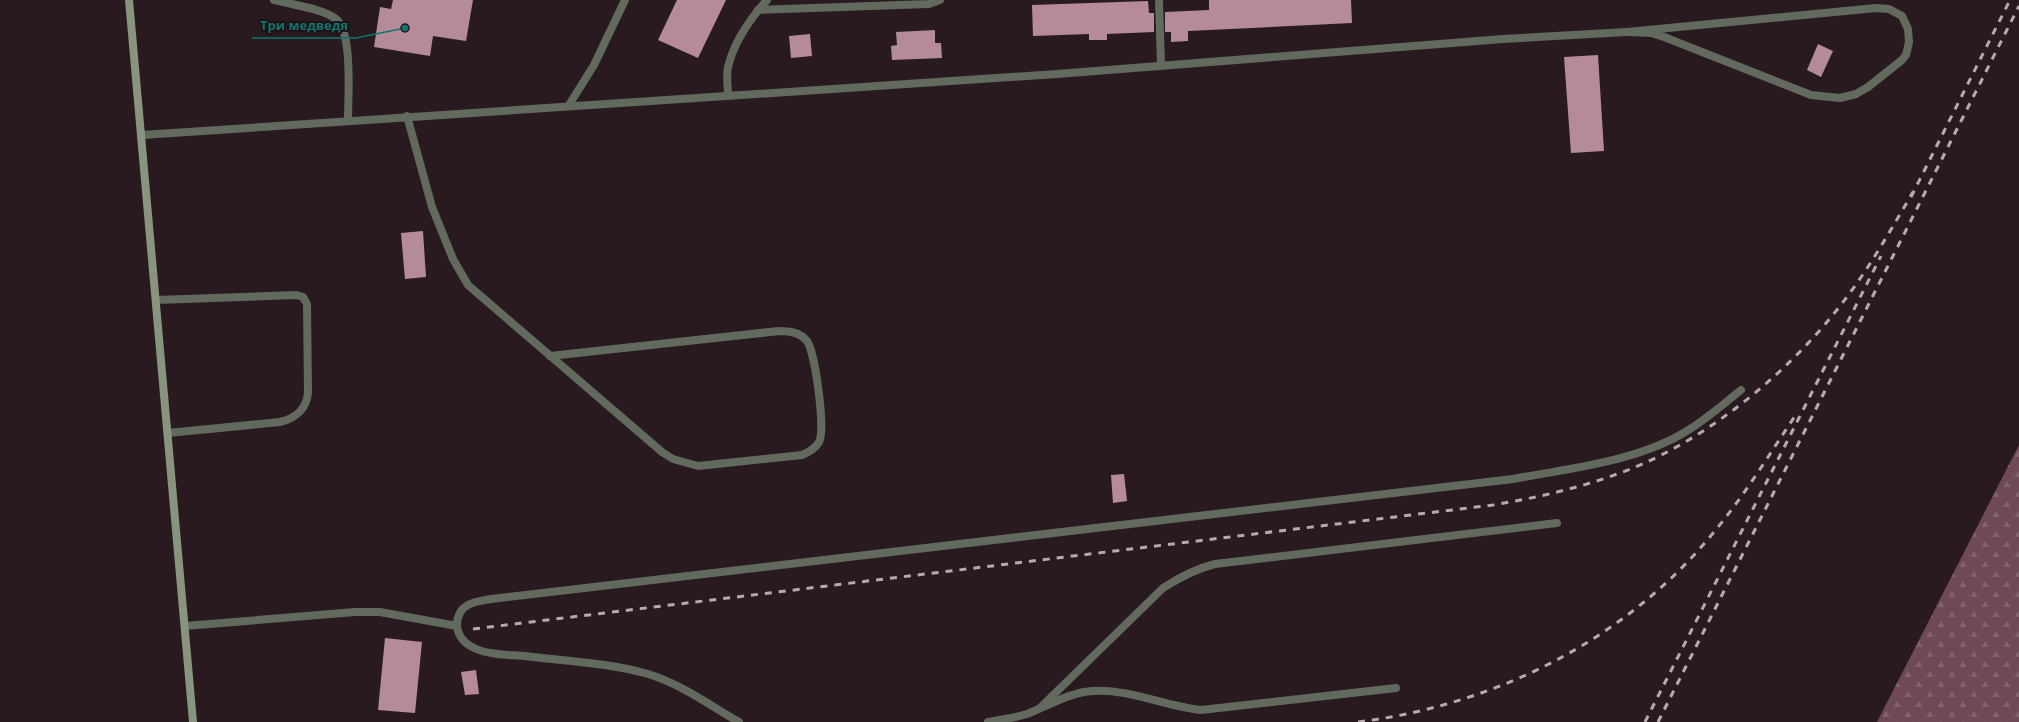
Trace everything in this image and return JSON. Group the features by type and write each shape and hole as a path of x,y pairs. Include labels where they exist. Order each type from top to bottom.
{"main road":[{"path":"129,0 193,722"}],"street":[{"path":"274,0 322,12 336,19 344,29 347,44 348,120"},
{"path":"569,105 594,65 625,0"},
{"path":"728,95 727,75 731,57 744,29 767,0"},
{"path":"758,10 930,4 940,0"},
{"path":"1159,0 1161,65"},
{"path":"142,135 1161,65 1495,39 1627,32 1876,8 1889,9 1902,16 1908,29 1909,42 1906,54 1902,60 1868,87 1856,94 1840,98 1825,98 1811,96 1664,37 1651,33 1627,32"},
{"path":"407,116 432,207 459,272 468,285 550,356 662,452 673,459 687,464 708,466 802,455 812,450 819,442 822,432 822,419 813,357 806,339 799,334 789,331 550,356"},
{"path":"156,300 296,295 303,297 307,304 308,393 305,407 300,413 294,418 280,422 168,433"},
{"path":"739,722 669,681 648,674 613,667 486,652 467,644 462,639 457,626 458,617 462,609 478,602 491,599 1513,479 1616,458 1664,442 1694,427 1741,390"},
{"path":"1042,707 1163,588 1184,574 1198,568 1215,564 1557,523"},
{"path":"185,626 354,612 380,612 457,626"},
{"path":"988,722 1008,719 1080,692 1092,691 1128,692 1182,708 1201,710 1396,688"}],"green space":[{"path":"2019,445 2019,722 1877,722"}],"building":[{"path":"393,0 473,0 466,41 433,36 430,56 374,47 380,7 391,9"},
{"path":"677,0 726,0 698,58 658,40"},
{"path":"1209,0 1351,0 1352,23 1188,31 1188,41 1171,42 1171,32 1165,32 1165,12 1209,10"},
{"path":"1148,1 1149,13 1154,13 1154,32 1107,34 1107,40 1089,40 1089,34 1033,36 1032,5"},
{"path":"935,30 935,43 941,43 942,58 892,60 891,46 897,45 896,32"},
{"path":"810,34 812,56 791,58 789,36"},
{"path":"1818,44 1833,51 1821,77 1807,70"},
{"path":"1598,55 1604,151 1571,153 1564,57"},
{"path":"423,231 426,277 405,279 401,233"},
{"path":"1124,474 1127,501 1113,503 1111,475"},
{"path":"385,638 422,642 415,713 378,710"},
{"path":"476,670 479,694 465,695 461,672"}],"railway":[{"path":"1911,197 2010,0"},
{"path":"1658,722 2019,6"},
{"path":"473,629 1493,505 1547,495 1582,486 1633,468 1690,439 1717,422 1769,381 1816,335 1847,297 1877,253 1913,192"},
{"path":"1645,722 1881,256"},
{"path":"1358,722 1409,713 1459,700 1508,683 1554,661 1599,635 1641,605 1679,570 1714,532 1746,490 1795,416"}],"place":[{"name":"Три медведя","path":"405,28"}]}
